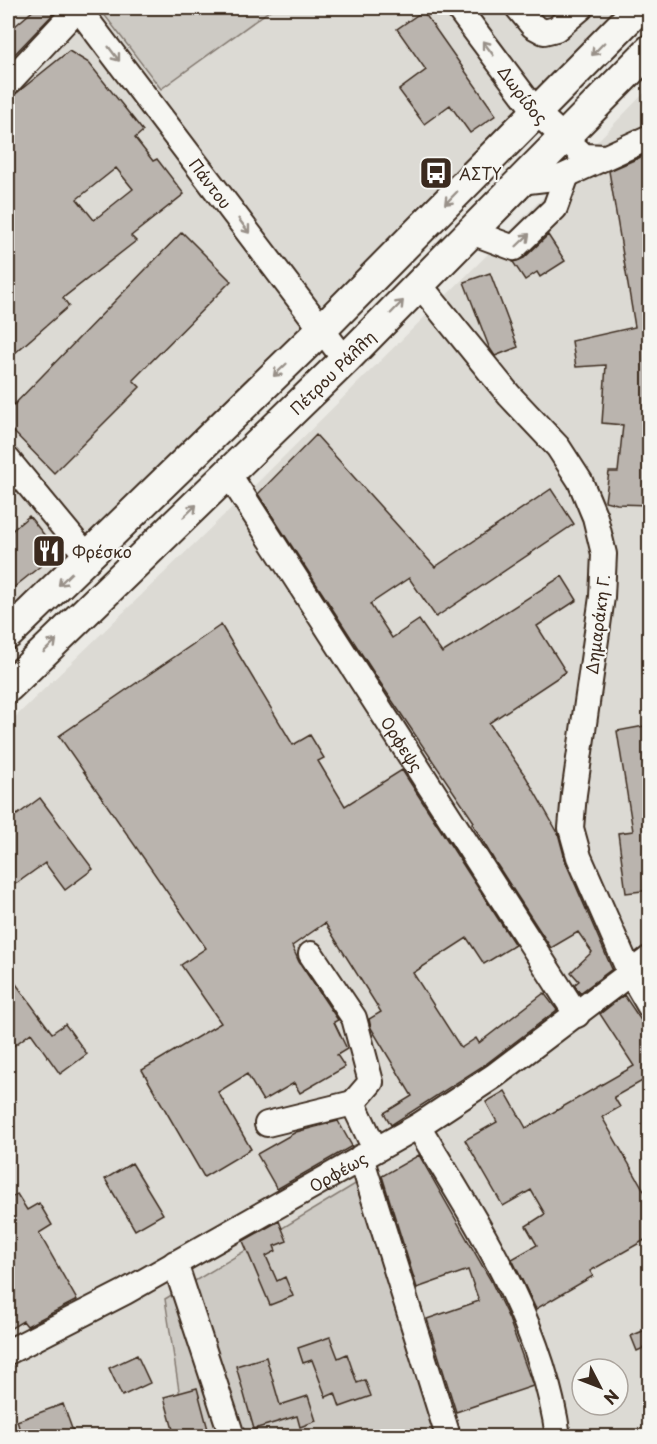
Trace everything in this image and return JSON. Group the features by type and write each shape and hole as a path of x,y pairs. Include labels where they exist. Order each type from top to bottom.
{"main road":[{"path":"8,634 322,329 639,8"},
{"name":"Πέτρου Ράλλη","path":"8,687 345,360 650,50"}],"street":[{"path":"8,83 78,8"},
{"name":"Πάντου","path":"78,8 345,360"},
{"path":"518,8 533,26 544,32 556,29 578,8"},
{"name":"Δωρίδος","path":"470,12 536,112 584,156 605,157"},
{"path":"520,182 540,181 567,175 650,137"},
{"path":"471,232 514,248 555,208 567,175"},
{"name":"Δημαράκη Γ.","path":"419,284 509,394 558,447 580,481 595,517 604,554 602,597 573,794 571,828 579,857 629,971 650,1007"},
{"path":"8,460 88,557"},
{"name":"Ορφεψς","path":"228,473 577,1015"},
{"path":"267,1124 353,1104 371,1082 354,1018 311,954"},
{"name":"Ορφέως","path":"8,1352 175,1263 418,1126 494,1076 577,1015 629,971 650,958"},
{"path":"353,1104 448,1437"},
{"path":"418,1126 493,1251 532,1332 558,1437"},
{"path":"175,1263 232,1437"}],"shaded area":[{"path":"8,8 615,8 382,249 192,439 8,613"},
{"path":"111,8 273,8 161,89 103,13"},
{"path":"649,88 649,1436 8,1436 8,724 253,487 483,259"},
{"path":"367,1177 445,1436 186,1436 165,1299"}],"building":[{"path":"36,8 59,8 8,61 8,32"},
{"path":"423,11 496,115 470,133 450,105 424,124 399,90 426,70 397,29"},
{"path":"69,51 89,63 143,131 135,138 153,161 157,159 184,194 131,236 136,241 63,298 69,306 8,359 8,100","holes":["116,168 133,189 94,220 77,199"]},
{"path":"650,153 650,505 617,504 605,501 609,472 618,472 623,425 602,423 606,365 576,367 572,341 635,327 609,171"},
{"path":"182,232 231,281 133,380 140,387 54,473 8,426 8,411"},
{"path":"548,235 565,261 540,277 537,272 525,280 513,262 524,258"},
{"path":"490,273 518,347 495,356 489,347 464,282"},
{"path":"316,435 435,567 551,489 574,524 436,617 409,578 370,604 392,638 419,620 442,653 562,576 577,600 537,626 566,672 489,723 526,777 558,833 566,863 612,969 580,993 574,985 579,981 571,972 592,952 578,932 551,948 494,860 472,823 474,822 258,494"},
{"path":"29,516 58,552 8,592 8,534"},
{"path":"221,625 293,745 310,735 324,758 318,761 345,806 402,770 515,945 484,964 467,938 413,973 461,1048 476,1038 479,1043 544,993 557,1010 486,1064 391,1125 384,1113 412,1096 371,1028 369,1019 381,1012 325,923 292,946 299,962 338,1020 334,1022 347,1049 337,1055 345,1067 300,1093 294,1083 263,1101 247,1074 218,1092 251,1149 204,1177 142,1070 221,1023 181,965 206,948 59,736"},
{"path":"650,725 650,890 626,893 618,833 633,831 617,731"},
{"path":"40,798 93,869 65,890 45,863 17,883 8,883 8,803 17,815"},
{"path":"8,973 52,1033 65,1024 87,1054 60,1074 31,1033 8,1050"},
{"path":"624,995 650,1034 650,1089 644,1080 614,1097 620,1107 602,1117 650,1201 650,1237 590,1271 593,1276 536,1309 512,1259 537,1245 526,1226 545,1214 531,1190 503,1206 465,1140 497,1122 486,1102 505,1091 526,1128 634,1066 600,1014"},
{"path":"338,1121 352,1146 277,1189 257,1154 296,1132"},
{"path":"419,1155 491,1281 509,1319 533,1386 456,1412 427,1319 479,1301 468,1270 417,1288 382,1176"},
{"path":"132,1163 163,1214 135,1230 105,1179"},
{"path":"17,1194 27,1210 39,1203 52,1225 39,1233 77,1300 27,1326 23,1321 8,1330 8,1200"},
{"path":"279,1221 287,1241 274,1246 276,1251 266,1256 277,1281 285,1277 293,1296 270,1305 243,1241"},
{"path":"650,1328 650,1345 637,1351 631,1336"},
{"path":"330,1337 338,1358 347,1354 357,1383 365,1380 371,1396 340,1407 335,1393 326,1397 312,1360 303,1363 298,1348"},
{"path":"137,1355 150,1383 122,1396 109,1368"},
{"path":"266,1357 280,1405 308,1396 316,1421 300,1427 297,1416 254,1429 236,1366"},
{"path":"197,1388 210,1437 175,1437 164,1397"},
{"path":"63,1404 75,1437 22,1437 17,1421"}],"place":[{"name":"ΑΣΤΥ","path":"436,173"},
{"name":"Φρέσκο","path":"49,551"}]}
